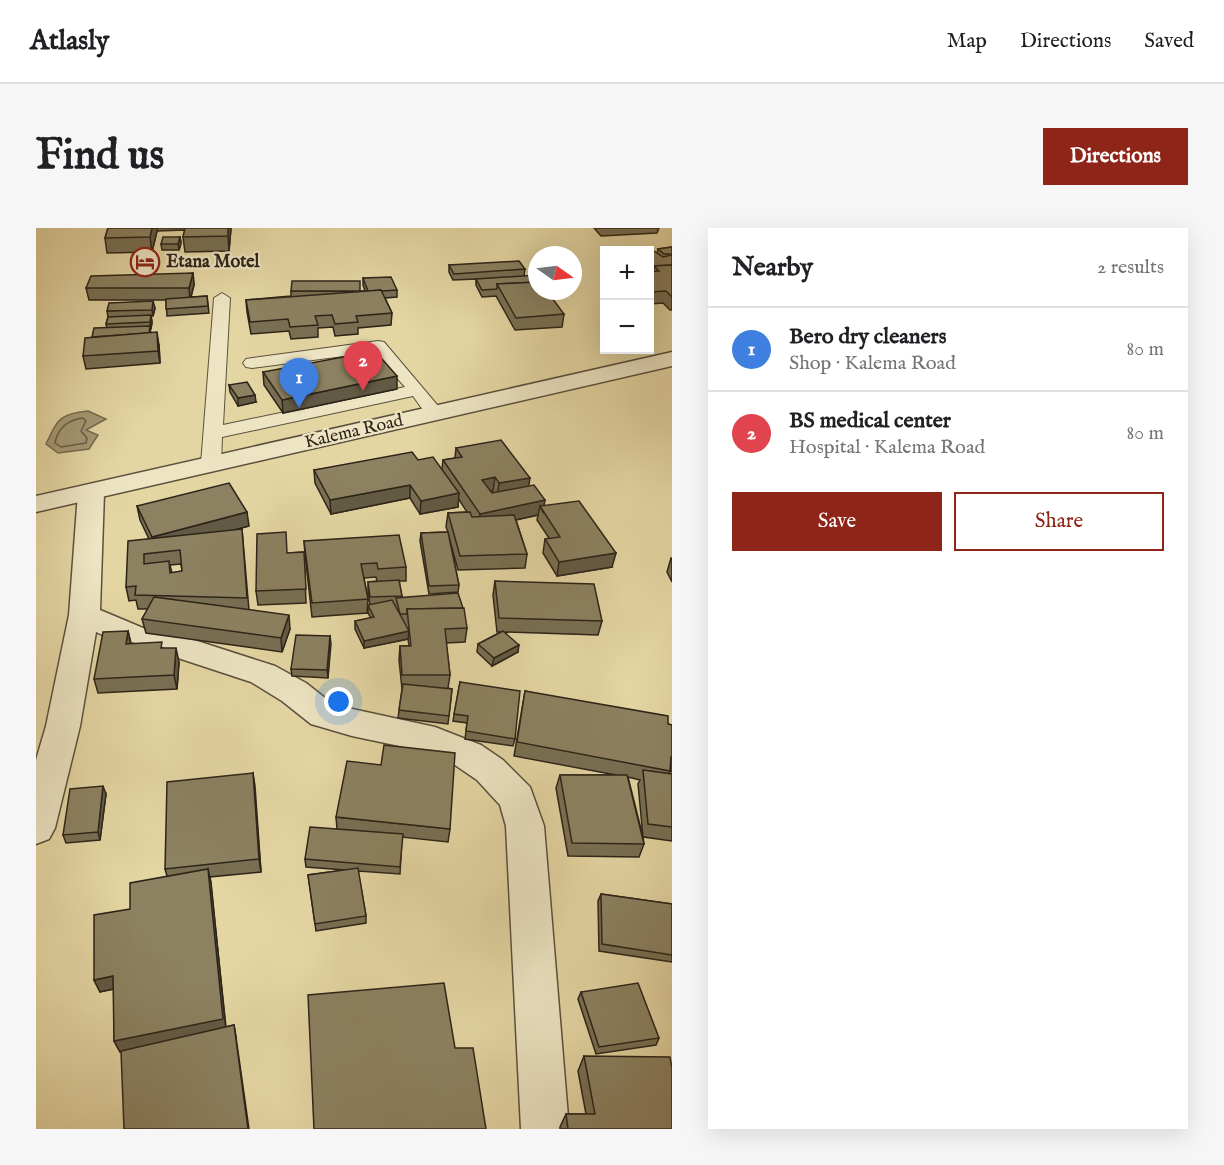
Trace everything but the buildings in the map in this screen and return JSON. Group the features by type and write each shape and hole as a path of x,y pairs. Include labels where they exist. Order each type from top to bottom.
{"street":[{"name":"Kalema Road","path":"36,504 672,359"},
{"path":"36,828 63,726 84,615 91,493"},
{"path":"84,615 136,636 180,647 263,674 294,692 323,715 435,740 468,755 483,765 517,798 525,826 545,1129"}],"lane":[{"path":"212,464 222,298"},
{"path":"252,363 378,346 435,413"},
{"path":"214,433 417,390"}],"water":[{"path":"88,411 106,419 86,430 98,435 89,449 58,453 46,444 61,419 71,414"}],"place":[{"name":"Etana Motel","path":"145,262"},
{"name":"BS medical center","path":"363,391"},
{"name":"Bero dry cleaners","path":"299,408"}]}
